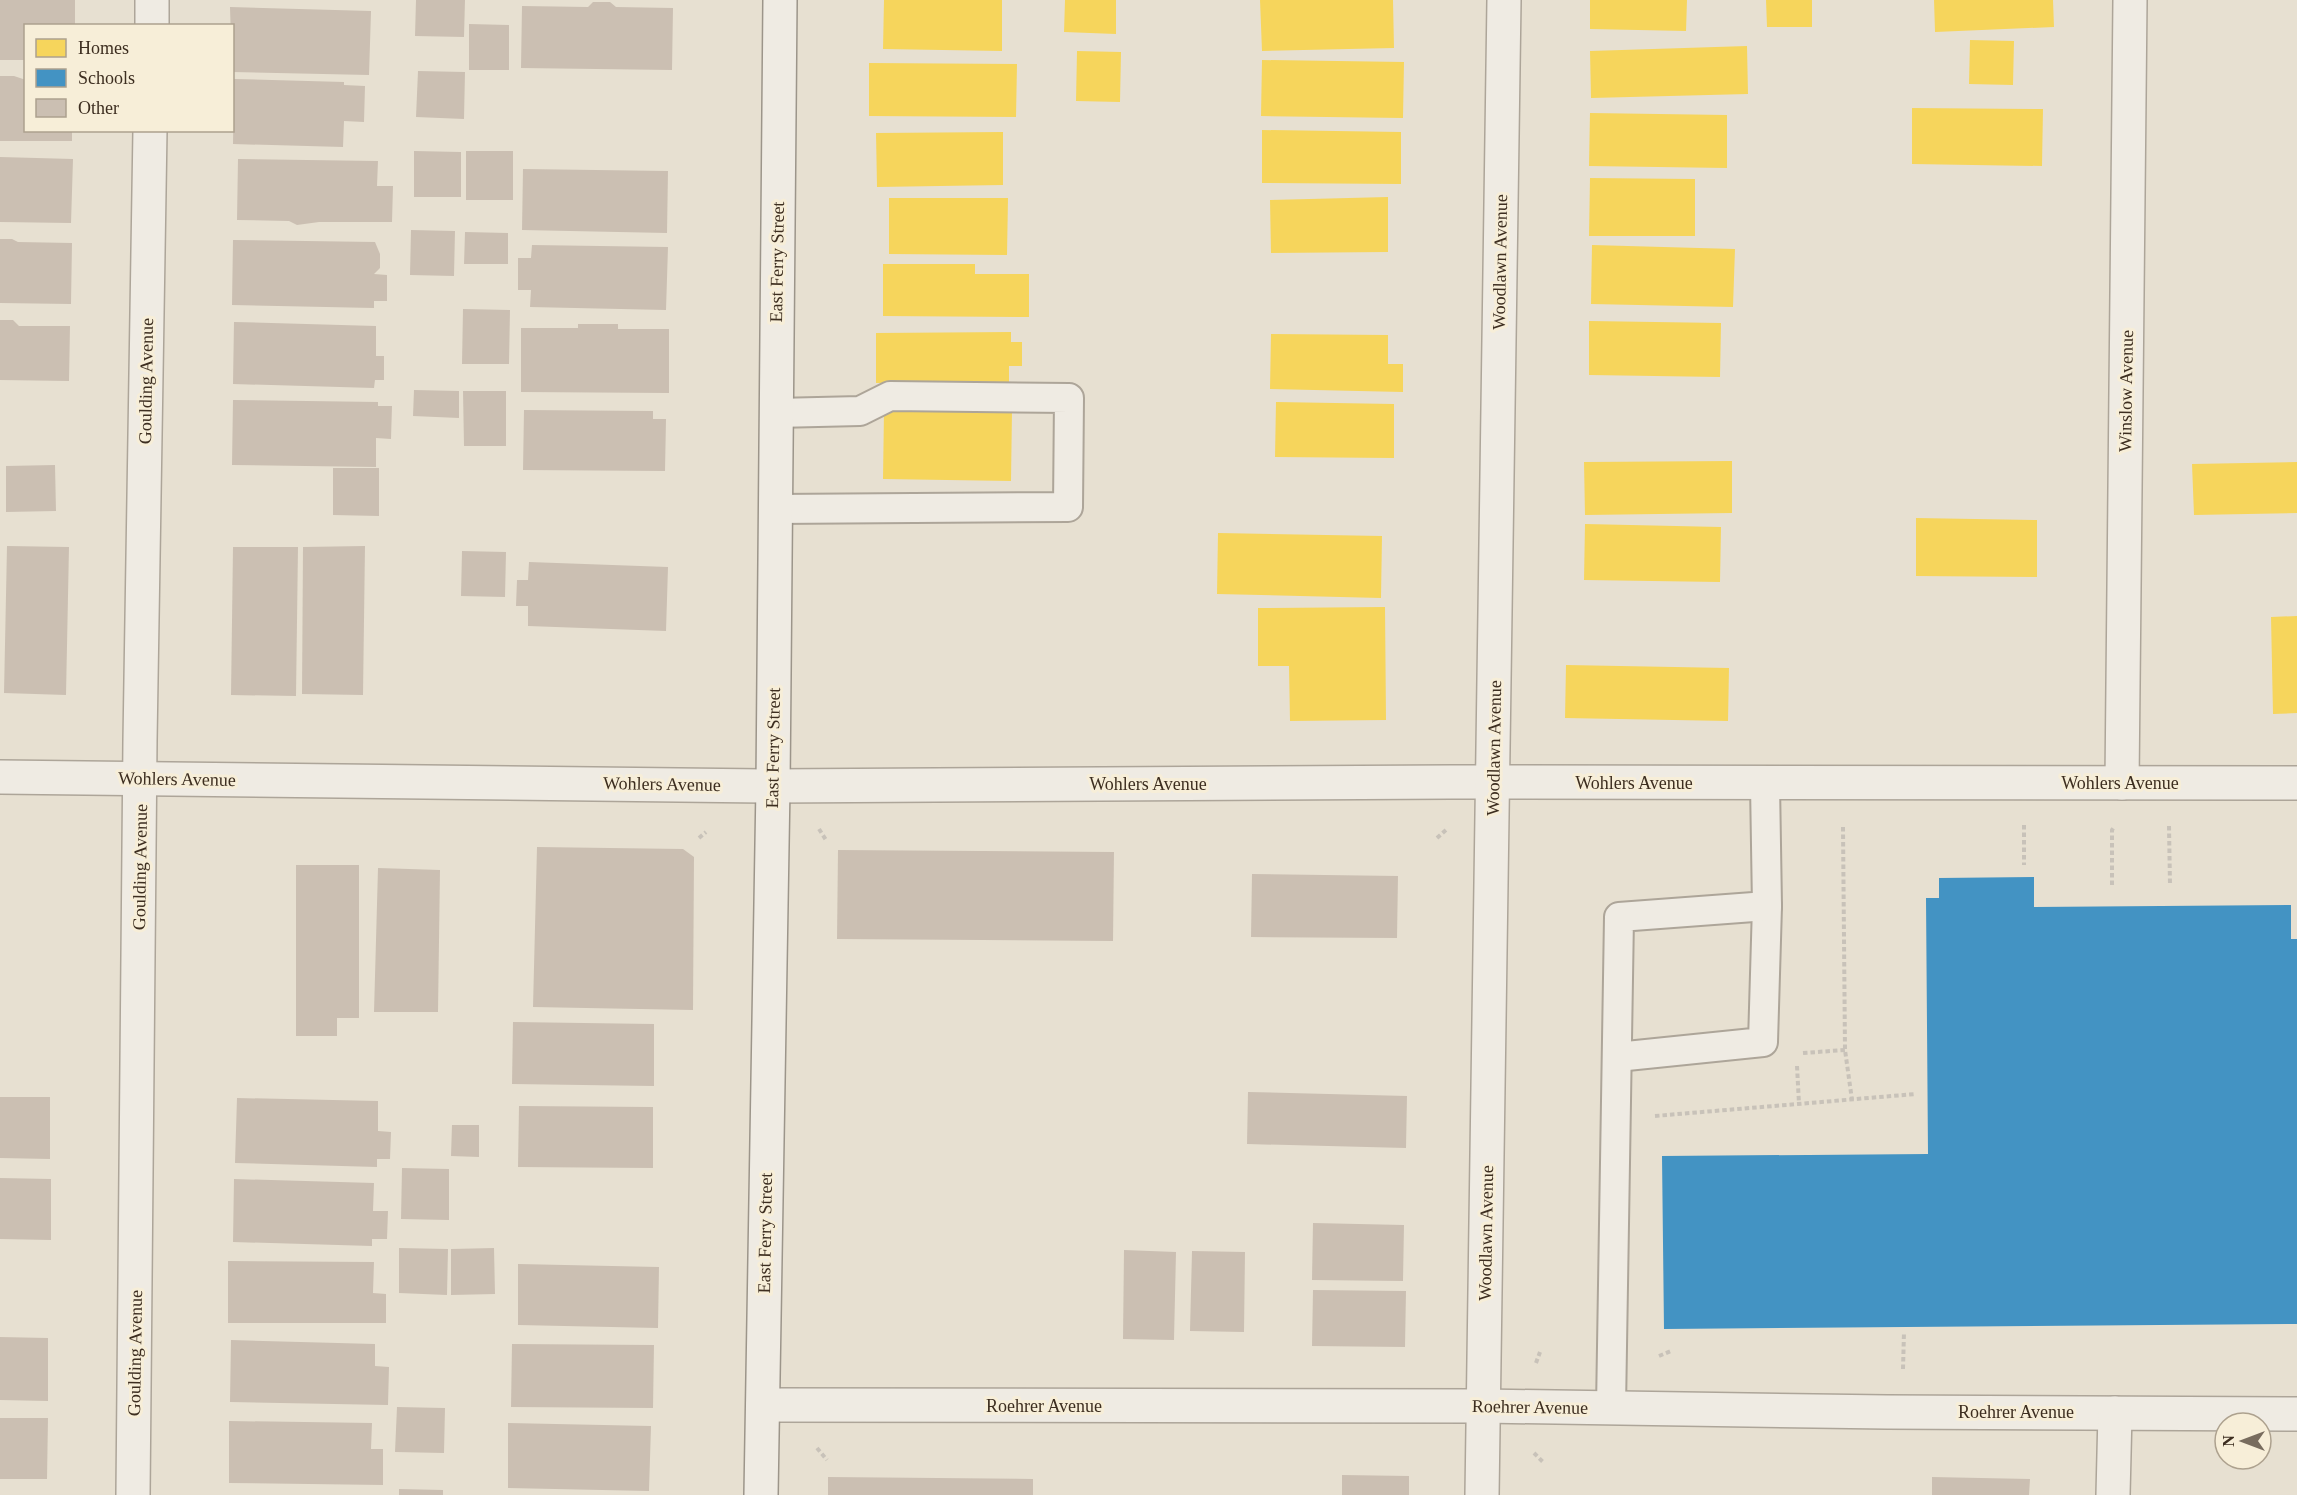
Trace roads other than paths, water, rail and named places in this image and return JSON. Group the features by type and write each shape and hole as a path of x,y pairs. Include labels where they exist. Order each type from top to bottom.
{"street":[{"path":"152,0 152,24"},
{"name":"East Ferry Street","path":"761,1495 773,786 780,0"},
{"name":"Woodlawn Avenue","path":"1482,1495 1504,0"},
{"name":"Winslow Avenue","path":"2122,783 2130,0"},
{"name":"Goulding Avenue","path":"133,1495 150,132"},
{"name":"Wohlers Avenue","path":"0,777 773,786 1494,782 2297,783"},
{"name":"Roehrer Avenue","path":"763,1405 1483,1406 2297,1414"},
{"path":"2113,1495 2115,1413"}],"lane":[{"path":"775,509 1068,507 1069,398 890,396 860,411 776,413"},
{"path":"1617,1057 1763,1042 1767,906 1765,784"},
{"path":"1611,1408 1619,917 1767,906"}]}
